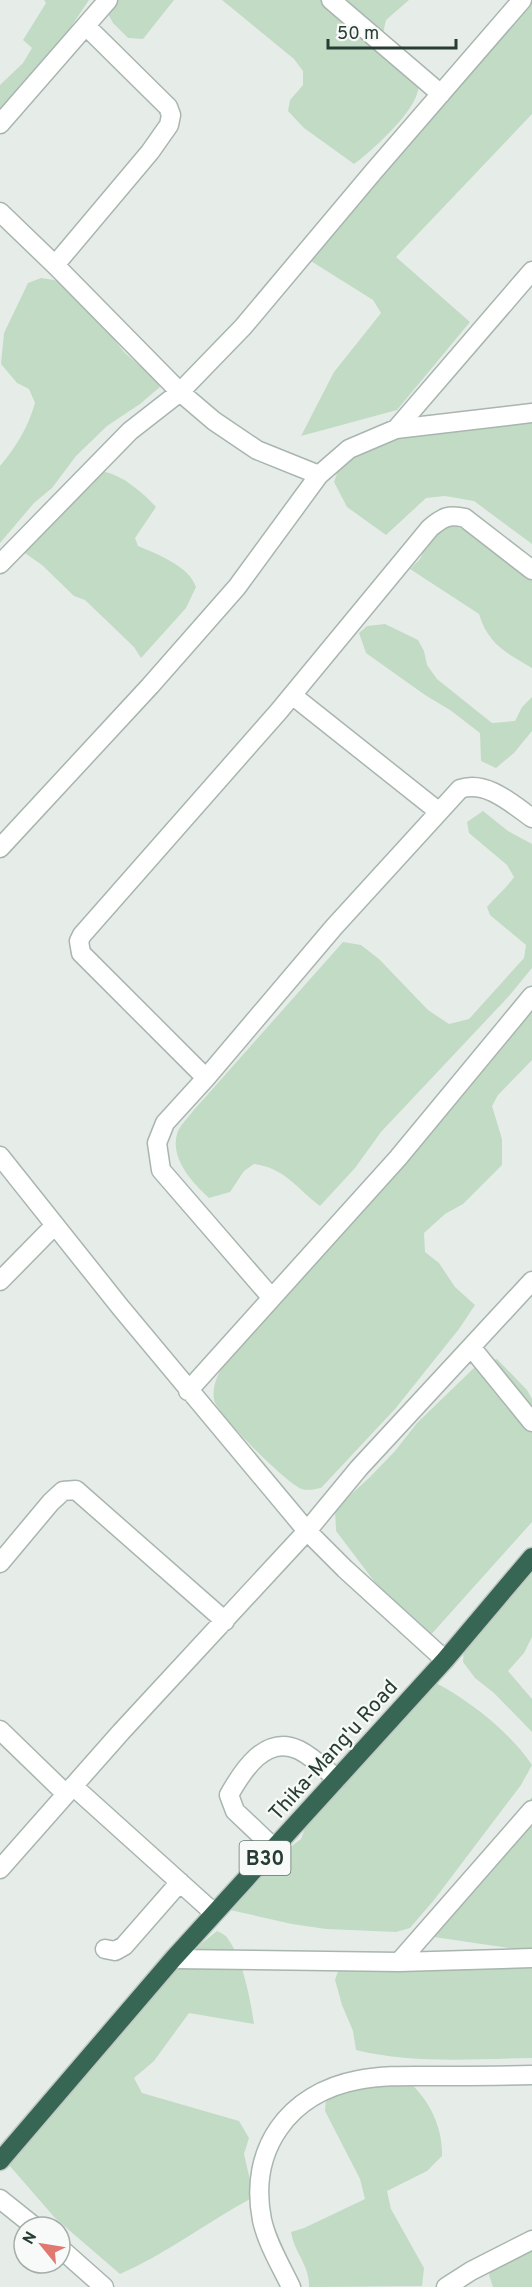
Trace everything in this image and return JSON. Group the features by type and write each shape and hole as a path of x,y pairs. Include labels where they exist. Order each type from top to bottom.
{"highway":[{"name":"Thika-Mang'u Road","path":"0,2161 173,1959 445,1660 532,1557"}],"street":[{"path":"0,124 108,0"},
{"path":"331,0 441,94"},
{"path":"0,564 130,431 180,392 243,327 366,180 522,0"},
{"path":"56,265 150,152 169,125 171,115 161,99 86,26"},
{"path":"0,212 56,265 180,392 233,435 257,450 320,475"},
{"path":"396,429 532,271"},
{"path":"0,848 237,587 320,475 349,449 396,429 532,413"},
{"path":"206,1078 81,953 80,941 89,926 292,695 430,528 442,518 453,515 465,518 532,570"},
{"path":"292,695 438,811"},
{"path":"271,1298 161,1170 157,1143 165,1123 334,927 460,789 470,785 479,786 532,818"},
{"path":"188,1391 398,1158 532,996"},
{"path":"0,1156 188,1391 307,1531 345,1569 445,1660"},
{"path":"0,1281 55,1225"},
{"path":"0,1869 307,1531 359,1468 532,1281"},
{"path":"471,1347 532,1422"},
{"path":"0,1563 51,1502 63,1491 76,1490 225,1621"},
{"path":"0,1730 214,1913"},
{"path":"274,1848 235,1810 229,1795 239,1777 262,1752 281,1745 299,1750 337,1779"},
{"path":"399,1962 532,1810"},
{"path":"105,1949 115,1951 124,1946 180,1882"},
{"path":"173,1959 399,1962 532,1958"},
{"path":"291,2287 262,2222 259,2197 261,2169 267,2148 282,2121 303,2104 337,2086 358,2080 392,2076 532,2075"},
{"path":"0,2199 20,2215"},
{"path":"446,2287 471,2271 532,2240"},
{"path":"72,2259 104,2287"}],"green space":[{"path":"44,0 89,0 68,31 3,111 0,109 0,85 23,63 32,48 23,40 46,3"},
{"path":"117,0 174,0 143,39 128,38 113,23 107,12"},
{"path":"222,0 409,0 386,20 382,38 421,66 419,87 413,103 390,132 354,164 304,128 288,111 290,100 303,85 303,71 294,59"},
{"path":"532,0 532,114 396,257 470,322 397,410 301,436 334,372 381,313 373,300 306,258"},
{"path":"41,278 65,285 111,330 116,342 125,353 154,378 160,387 140,404 107,426 76,456 52,488 34,503 0,543 0,466 21,436 35,403 29,389 17,383 1,364 4,333 28,283"},
{"path":"532,415 532,544 474,501 445,496 426,498 386,535 347,507 334,482 343,457 368,441"},
{"path":"102,471 118,476 132,485 156,507 135,538 138,546 180,567 196,587 186,608 141,658 134,647 85,600 74,596 42,565 19,549"},
{"path":"451,524 487,540 532,575 532,668 499,647 487,633 479,614 410,569 420,559 436,527"},
{"path":"385,624 418,640 424,651 427,665 437,679 492,723 515,721 522,707 532,697 532,731 514,753 496,768 481,761 480,733 366,653 359,633 367,626"},
{"path":"483,811 508,831 532,844 532,968 509,996 381,1132 355,1168 320,1206 282,1174 265,1166 254,1164 244,1171 230,1192 209,1198 184,1170 177,1152 178,1131 193,1111 343,942 361,945 379,959 428,1010 449,1024 469,1019 524,958 526,945 490,915 487,907 514,877 507,865 469,833 467,822"},
{"path":"532,1002 532,1060 498,1095 492,1106 502,1139 502,1165 463,1204 445,1214 424,1233 425,1252 439,1263 455,1287 475,1305 459,1329 395,1409 321,1488 302,1489 294,1485 269,1463 218,1408 213,1393 218,1375 231,1353"},
{"path":"497,1359 527,1390 532,1399 532,1522 428,1638 374,1581 336,1531 335,1509 370,1477 417,1423 476,1366"},
{"path":"532,1563 532,1637 524,1653 508,1671 532,1699 532,1732 494,1693 475,1678 463,1662 464,1647"},
{"path":"434,1682 461,1698 501,1729 532,1765 521,1785 410,1928 396,1932 326,1929 230,1910 281,1854 301,1839 306,1826 386,1728"},
{"path":"532,1797 532,1949 509,1948 427,1936"},
{"path":"217,1931 227,1938 233,1947 242,1968 254,2024 189,2013 154,2061 134,2078 142,2093 239,2121 249,2138 244,2154 250,2180 250,2199 154,2257 120,2274 72,2233 72,2215 52,2215 9,2165 17,2152 136,2014 202,1943"},
{"path":"341,1962 532,1968 532,2058 421,2059 356,2050 353,2031 335,1980"},
{"path":"407,2080 422,2096 433,2114 442,2145 442,2156 427,2171 387,2191 391,2209 424,2268 422,2286 309,2287 307,2272 291,2232 365,2199 360,2179 325,2111 326,2098 347,2088"},
{"path":"518,2249 532,2250 532,2287 493,2287 489,2275 491,2267"}]}
